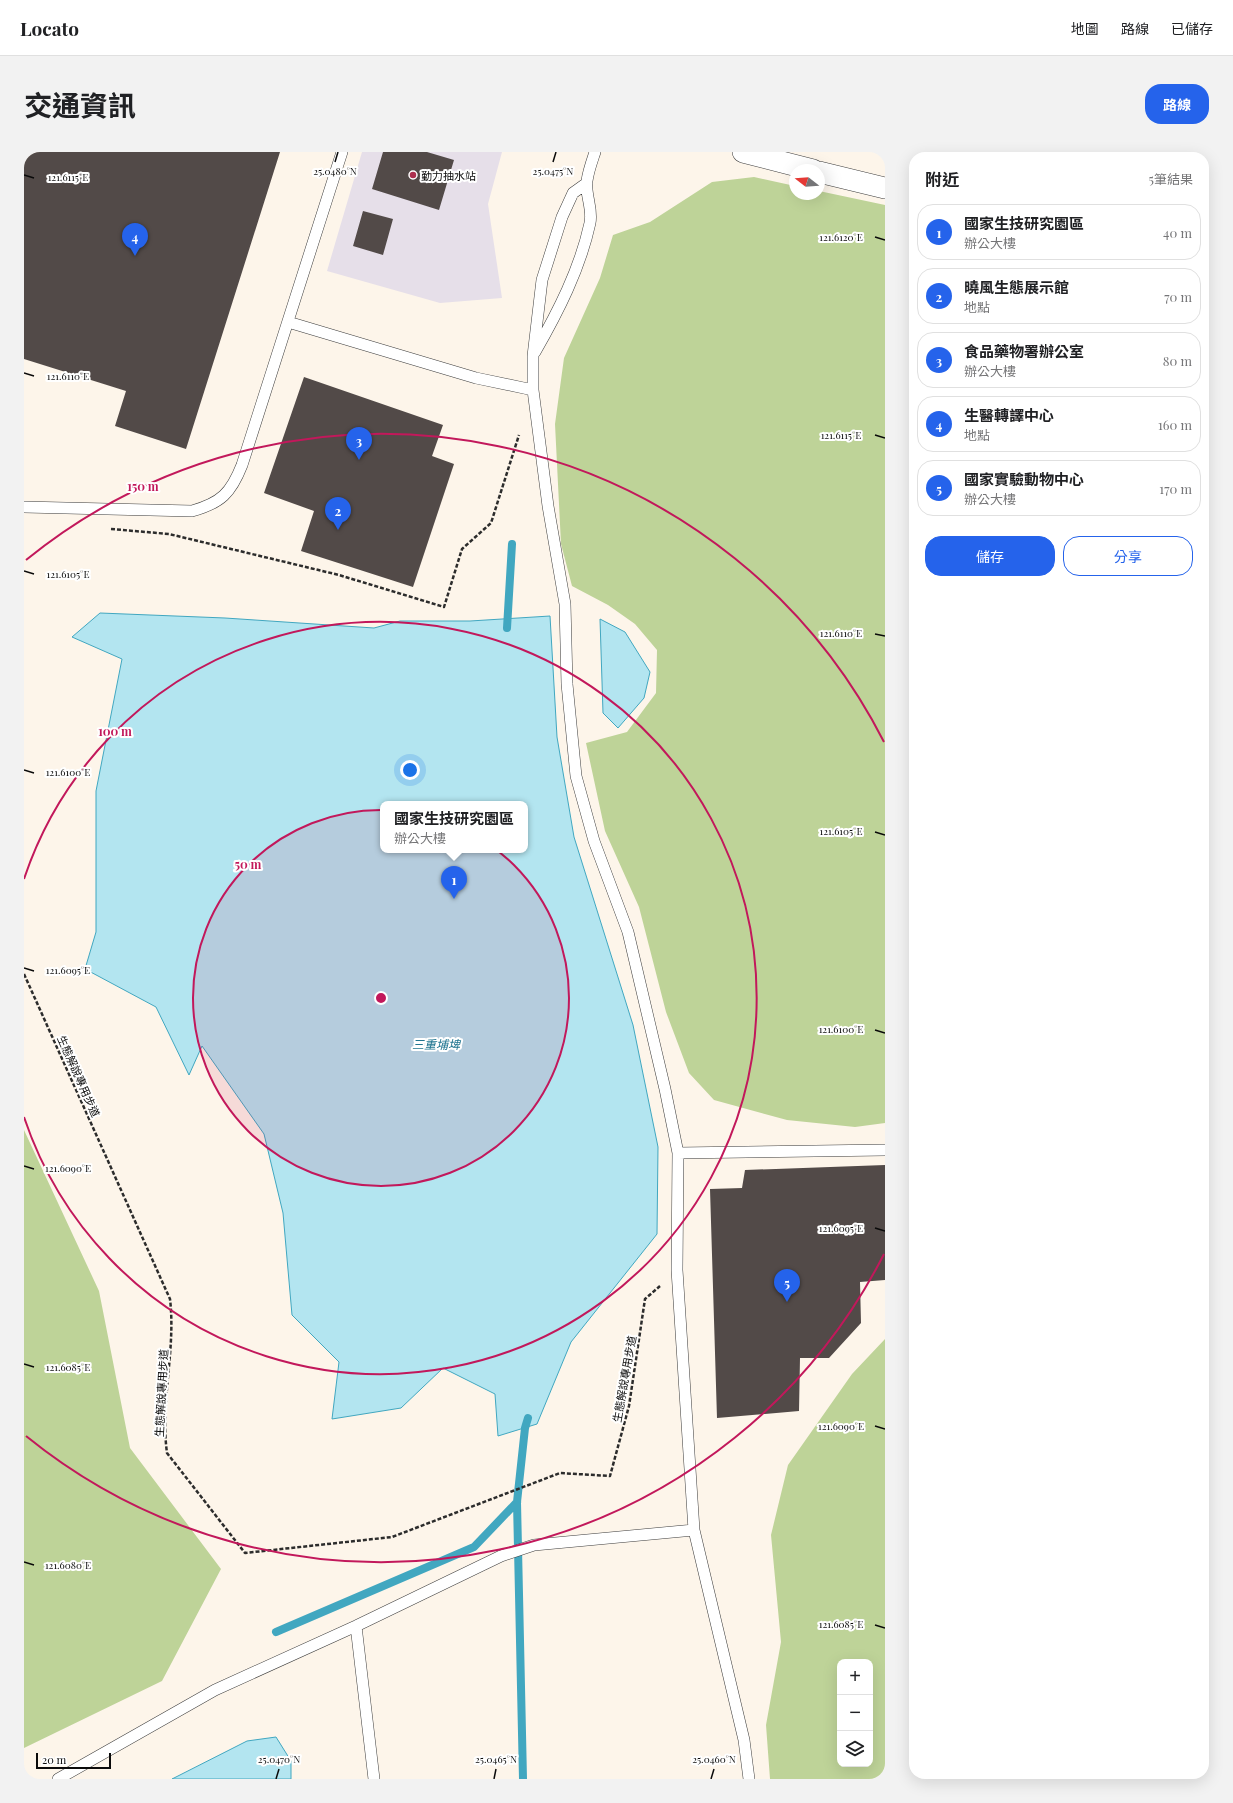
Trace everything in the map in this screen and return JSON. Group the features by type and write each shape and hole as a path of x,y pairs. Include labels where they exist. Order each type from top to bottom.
{"street":[{"path":"743,152 790,164"},
{"path":"825,173 885,188"}],"lane":[{"path":"24,507 192,511 207,507 224,496 235,484 342,152"},
{"path":"533,356 561,307 572,280 590,224 592,210 586,182 595,152"},
{"path":"586,182 573,193 562,217 548,259 539,299 533,356 533,390 548,506 565,604 567,684 576,776 594,840 628,932 665,1089 678,1154 678,1270 694,1530 744,1740 749,1779"},
{"path":"288,322 476,378 533,390"},
{"path":"678,1154 885,1150"},
{"path":"58,1779 215,1690 356,1626 501,1556 534,1545 694,1530"},
{"path":"356,1626 374,1779"}],"path":[{"path":"104,529 169,534 339,575 444,607 462,549 492,523 521,427"},
{"name":"生態解說專用步道","path":"24,974 170,1299 173,1323 164,1432 167,1452 246,1553 392,1537 560,1473 610,1476 629,1406 645,1299 678,1270"}],"shaded area":[{"path":"362,152 502,152 488,204 502,298 440,303 327,271"}],"green space":[{"path":"754,177 789,185 789,200 825,200 825,192 885,205 885,1123 855,1127 787,1120 714,1100 689,1073 666,1012 639,907 605,831 586,743 627,732 656,693 657,650 635,624 608,605 572,586 561,544 555,424 564,358 600,278 613,235 650,222 712,182"},
{"path":"24,1130 99,1291 130,1448 221,1569 162,1681 24,1748"},
{"path":"885,1339 885,1779 770,1779 766,1725 781,1642 771,1535 788,1465 852,1374"}],"water":[{"name":"三重埔埤","path":"100,613 225,618 374,628 400,621 470,621 550,616 557,737 574,837 633,1025 658,1147 657,1234 571,1342 537,1424 498,1436 495,1394 443,1368 401,1408 332,1419 339,1362 292,1315 283,1213 264,1134 202,1046 189,1075 156,1007 85,969 96,932 96,791 122,659 72,637"},
{"path":"600,619 625,632 650,672 644,698 618,728 603,713"},
{"path":"276,1737 291,1761 291,1779 172,1779 247,1741"}],"building":[{"path":"24,152 280,152 186,449 115,426 126,391 24,359"},
{"name":"勤力抽水站","path":"383,152 427,152 454,160 439,210 372,189"},
{"path":"363,211 393,219 383,255 353,246"},
{"path":"304,377 443,425 432,456 454,464 413,587 301,551 314,511 264,493"},
{"path":"885,1165 885,1280 860,1282 861,1323 829,1358 800,1358 799,1411 717,1418 710,1189 742,1188 745,1170"}],"waterway":[{"path":"507,628 512,544"},
{"path":"523,1779 517,1502 525,1428 528,1418"},
{"path":"276,1632 474,1547 517,1502"}],"place":[{"name":"勤力抽水站","path":"413,175"},
{"name":"生醫轉譯中心","path":"135,256"},
{"name":"食品藥物署辦公室","path":"359,460"},
{"name":"曉風生態展示館","path":"338,530"},
{"name":"國家生技研究園區","path":"454,899"},
{"name":"國家實驗動物中心","path":"787,1302"}]}
